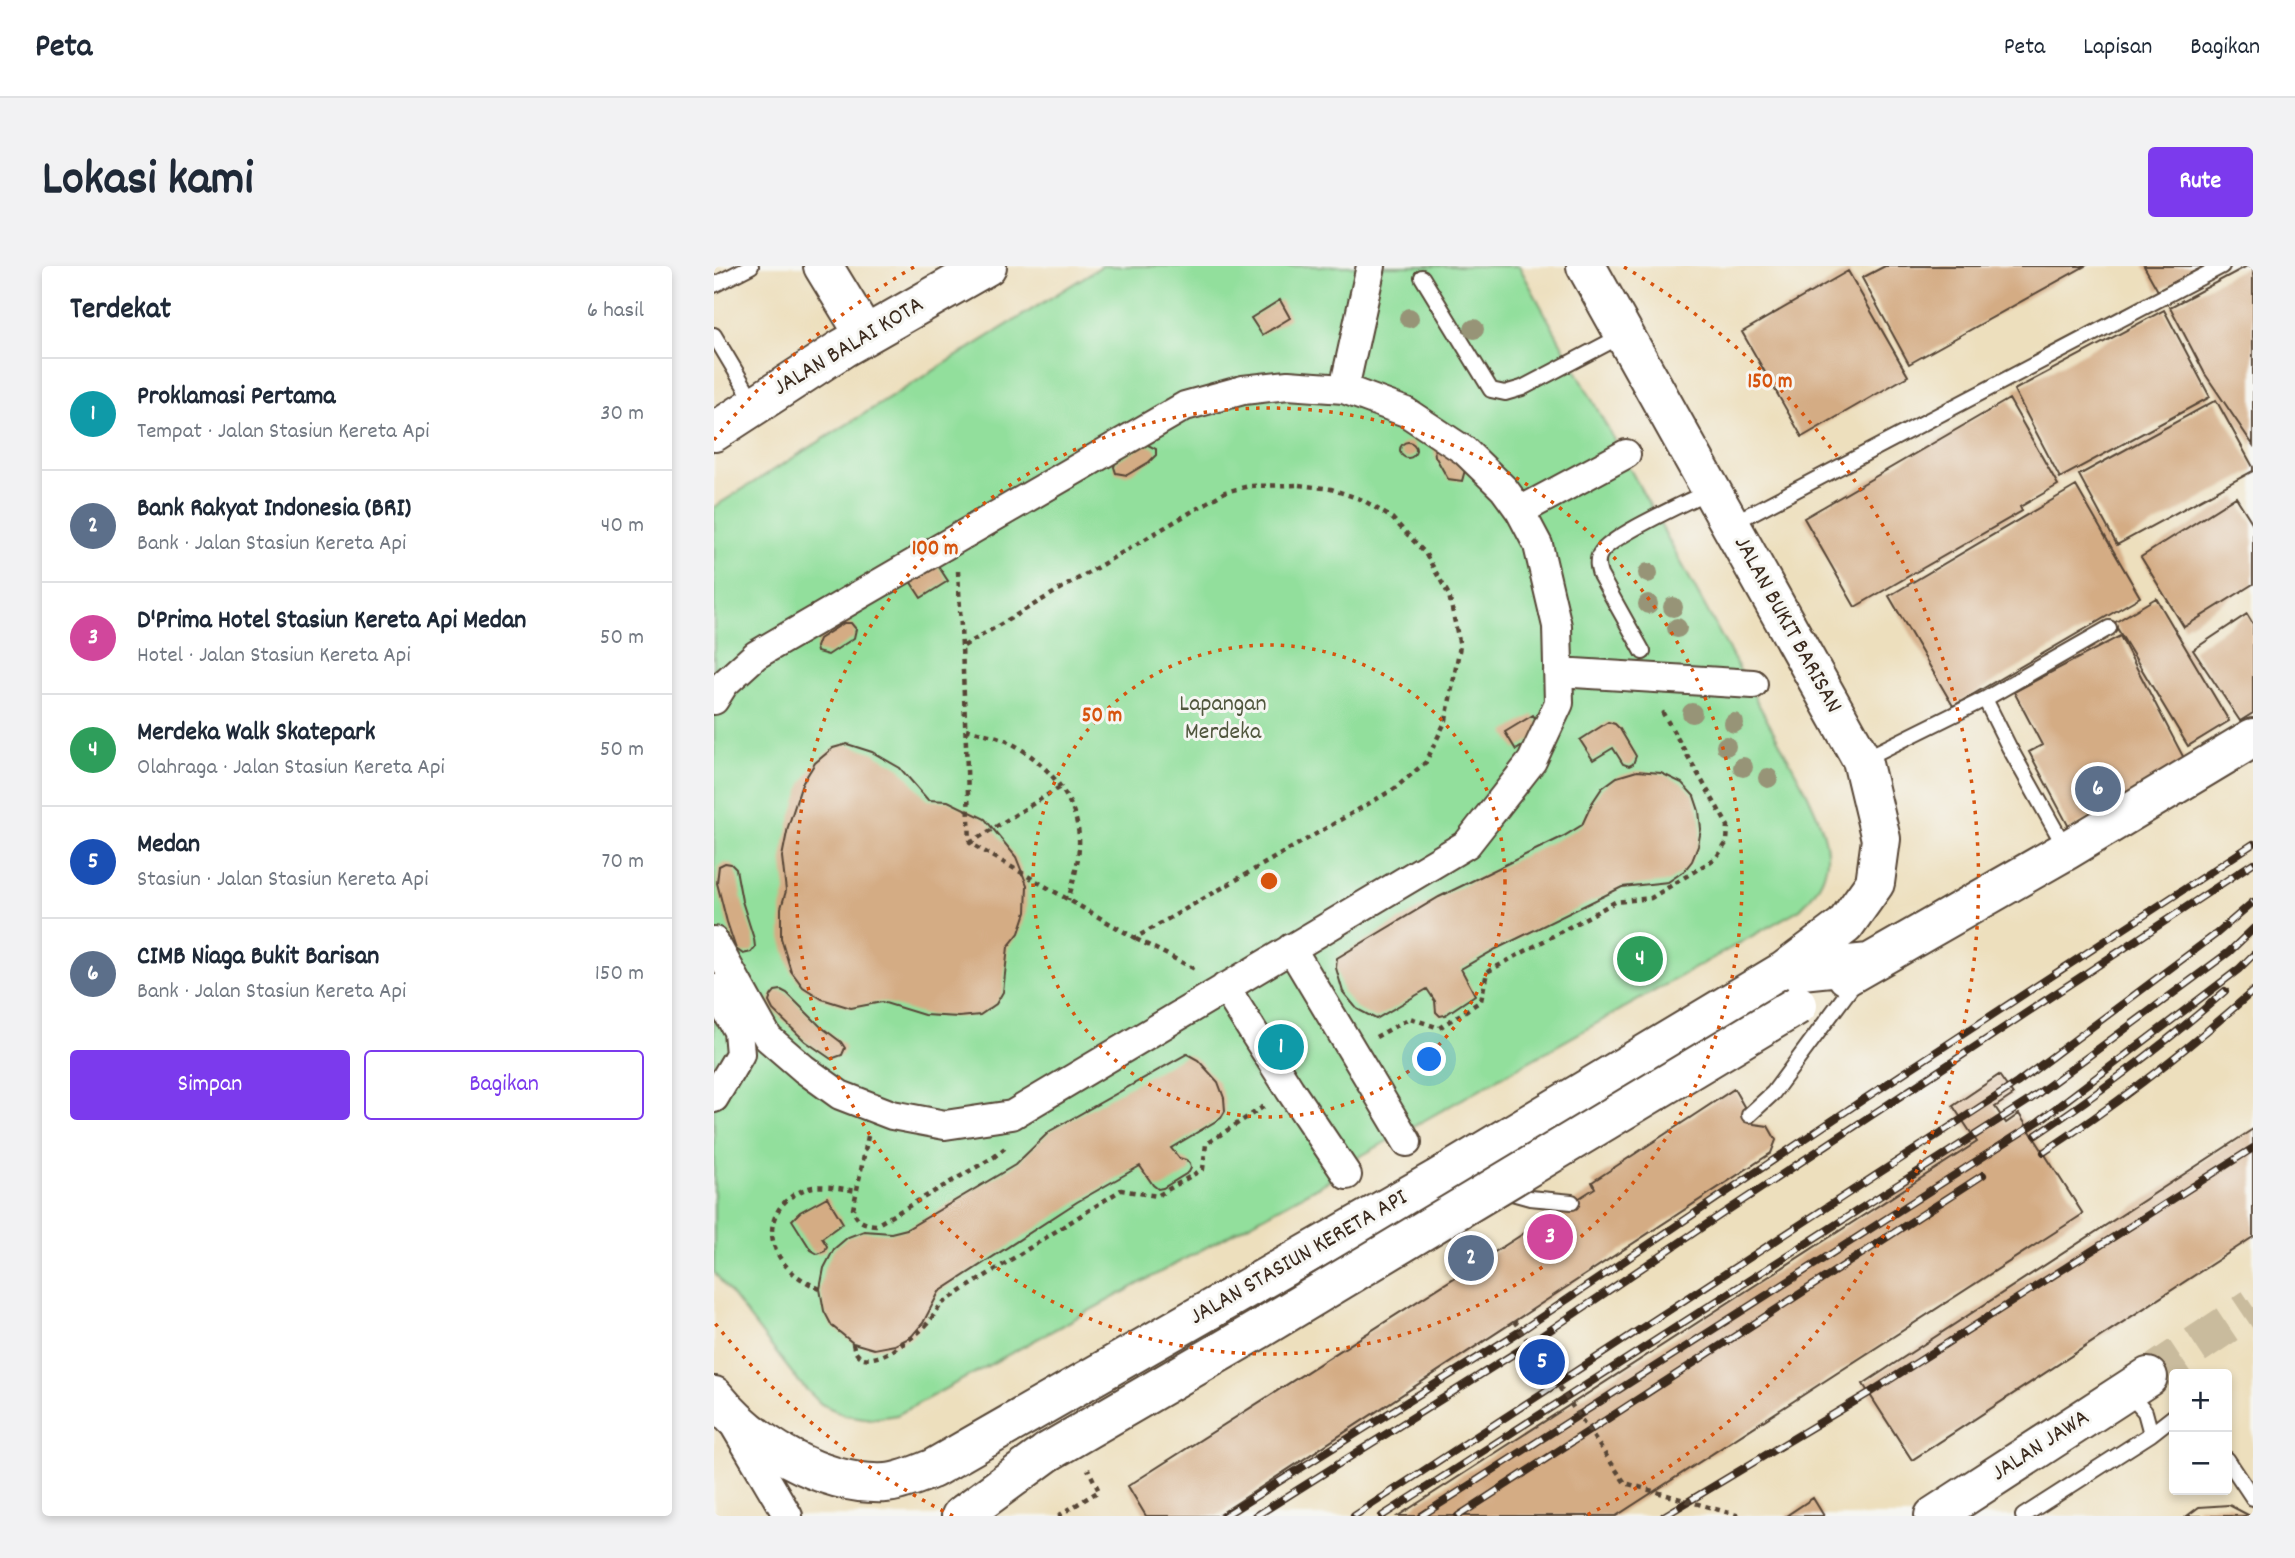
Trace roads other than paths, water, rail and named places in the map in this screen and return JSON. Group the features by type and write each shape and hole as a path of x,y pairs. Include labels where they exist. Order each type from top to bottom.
{"main road":[{"path":"823,266 865,335"},
{"name":"JALAN BALAI KOTA","path":"714,432 865,335 987,266"},
{"name":"JALAN BUKIT BARISAN","path":"1586,266 1862,760 1881,839 1875,883 1845,925 1790,989"},
{"name":"JALAN STASIUN KERETA API","path":"721,1404 770,1445 810,1469 839,1478 887,1483 932,1469 1257,1291 1441,1182 1790,989 1869,963 2067,850 2253,738"},
{"name":"JALAN STASIUN KERETA API","path":"961,1516 1048,1452 1258,1330 1790,989"},
{"name":"JALAN JAWA","path":"1934,1516 2137,1384"}],"street":[{"path":"1344,389 1371,266"},
{"path":"714,700 724,684 755,655 1185,406 1243,390 1287,385 1344,389 1406,412 1465,451 1504,489 1520,511 1538,545 1557,626 1559,703 1532,761 1467,844 1012,1115 945,1125 892,1115 841,1095 804,1069 768,1038 714,941"},
{"path":"1520,511 1626,454"},
{"path":"1558,672 1642,664 1753,684"},
{"path":"1291,948 1407,1142"},
{"path":"1226,987 1290,1090 1348,1175"},
{"path":"714,1098 740,1054 738,1031 715,991"},
{"path":"721,1404 788,1516"}],"lane":[{"path":"714,285 751,266"},
{"path":"1731,524 2222,266"},
{"path":"1422,277 1491,390 1505,393 1522,388 1624,334"},
{"path":"714,335 755,405"},
{"path":"1642,664 1600,575 1597,564 1600,555 1623,536 1712,489"},
{"path":"1862,760 1985,699 2109,628"},
{"path":"1985,699 2067,850"},
{"path":"2104,828 2154,814"},
{"path":"1749,1115 1773,1093 1869,963"},
{"path":"1441,1182 1530,1198 1572,1202"},
{"path":"2137,1384 2151,1434"},
{"path":"2023,1516 2169,1420"},
{"path":"2232,1466 2253,1498"}],"tunnel":[{"path":"2148,1377 2253,1307"}],"railway":[{"path":"1224,1516 1522,1330 1864,1099 2253,844"},
{"path":"1256,1516 1534,1341 2253,863"},
{"path":"1354,1516 2017,1083 2216,934 2253,902"},
{"path":"1382,1516 2028,1101 2229,952 2253,929"},
{"path":"1421,1516 2039,1121 2239,969 2253,955"},
{"path":"2036,1135 2133,1066 2225,991"},
{"path":"2044,1152 2151,1076 2253,991"},
{"path":"1664,1516 1869,1393 2253,1148"},
{"path":"1458,1516 1983,1175"}],"place":[{"name":"CIMB Niaga Bukit Barisan","path":"2098,789"},
{"name":"Merdeka Walk Skatepark","path":"1640,959"},
{"name":"Proklamasi Pertama","path":"1281,1047"},
{"name":"D'Prima Hotel Stasiun Kereta Api Medan","path":"1550,1237"},
{"name":"Bank Rakyat Indonesia (BRI)","path":"1471,1258"},
{"name":"Medan","path":"1542,1362"}],"park label":[{"name":"Lapangan Merdeka","path":"1223,719"}]}
